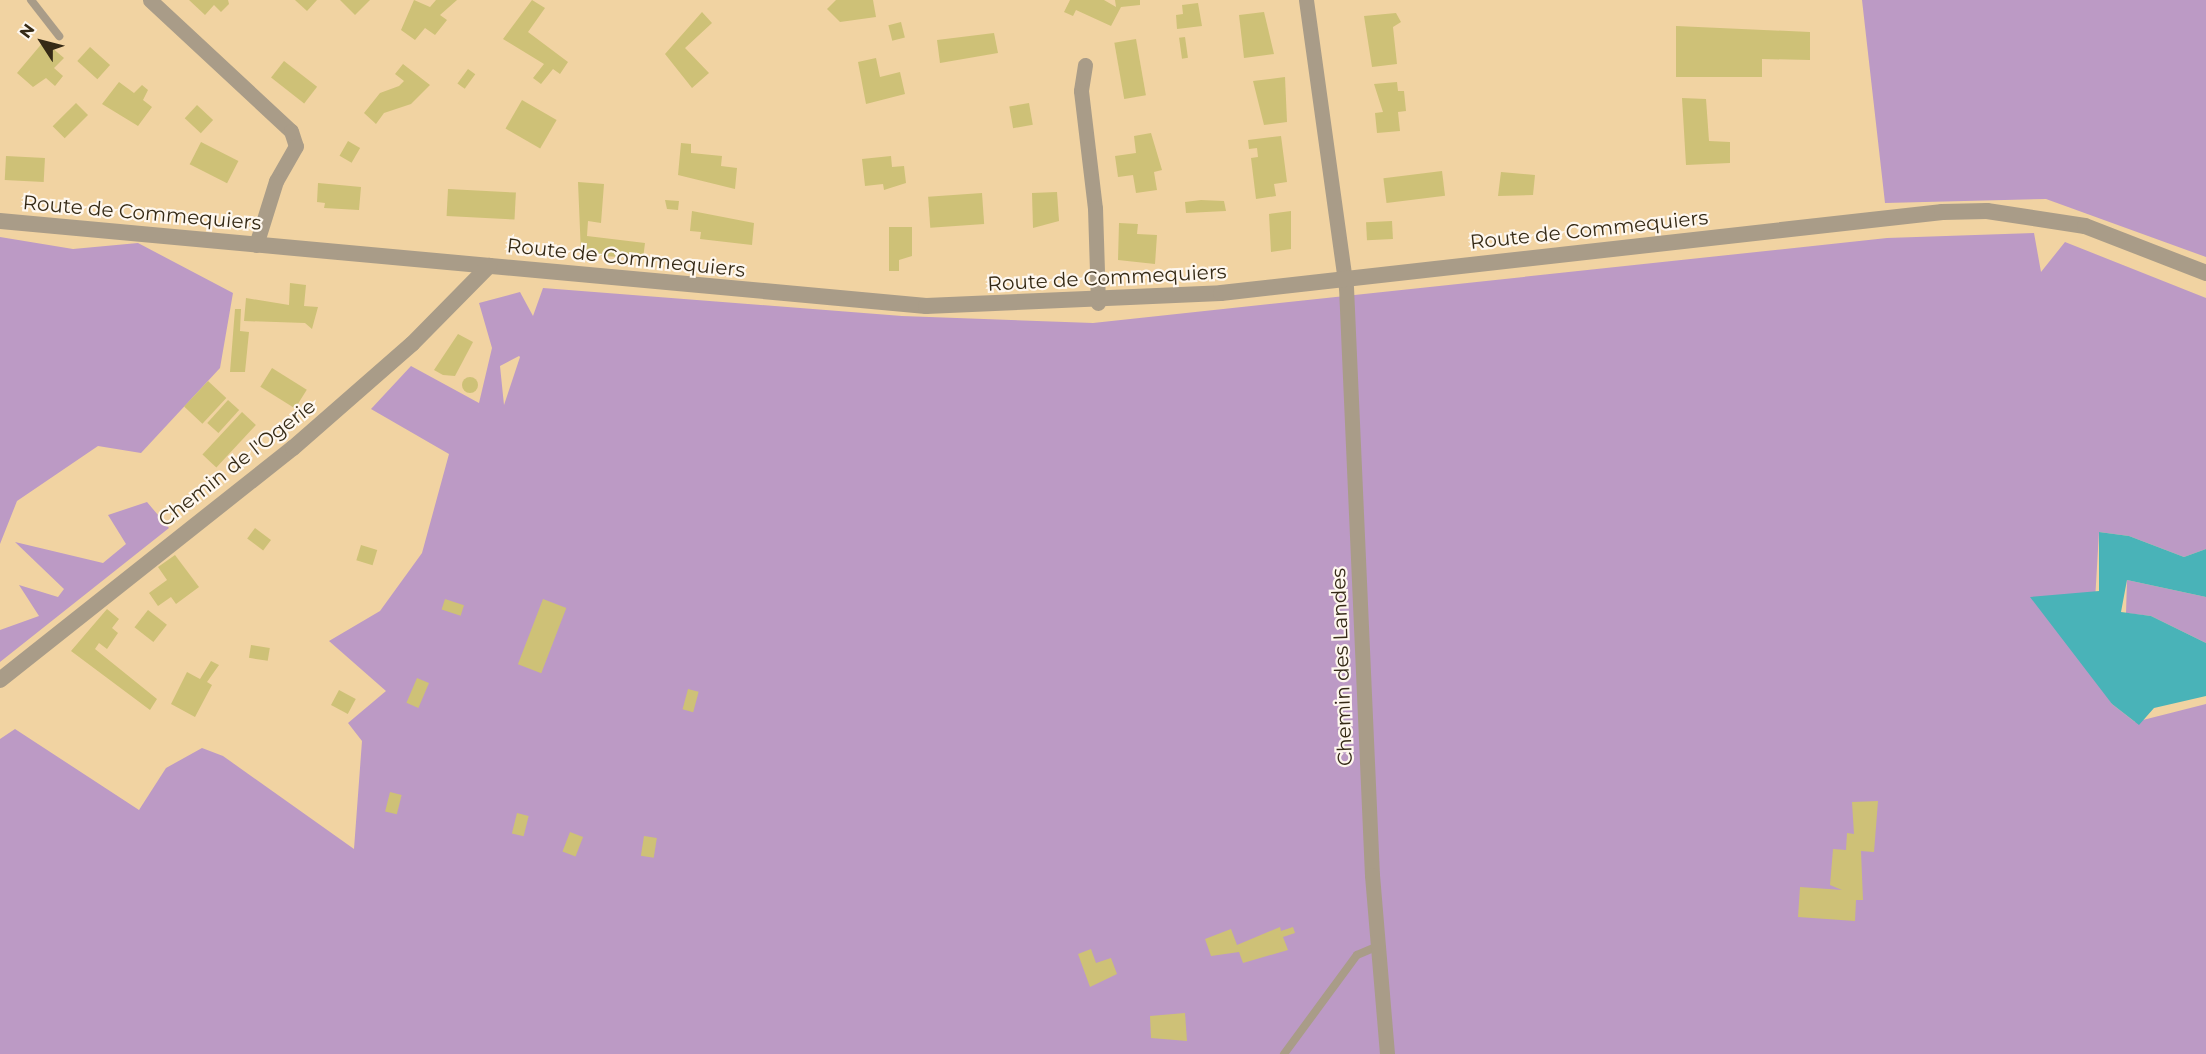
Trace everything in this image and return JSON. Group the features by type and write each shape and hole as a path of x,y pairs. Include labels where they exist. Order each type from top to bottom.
{"street":[{"path":"150,0 291,131 296,146 276,181 256,245"},
{"name":"Chemin des Landes","path":"1306,0 1346,278 1378,946 1387,1054"},
{"path":"1085,65 1081,91 1095,208 1098,303"},
{"name":"Route de Commequiers","path":"0,221 926,306 1098,303 1987,212 2085,226 2206,273"},
{"name":"Chemin de l'Ogerie","path":"0,680 293,448 412,344 489,266"}],"lane":[{"path":"31,0 59,36"},
{"path":"1284,1054 1358,955 1378,946"}],"shaded area":[{"path":"1862,0 2206,0 2206,257 2046,199 1885,203"},
{"path":"2034,233 2041,272 2065,242 2206,298 2206,549 2184,557 2129,536 2099,532 2091,670 2112,704 2135,722 2206,704 2206,1054 0,1054 0,739 15,729 139,810 166,768 202,748 223,756 354,849 362,741 348,723 386,691 329,641 380,611 422,553 449,454 371,409 411,366 479,403 492,348 479,303 520,292 533,316 543,288 902,316 1093,323 1887,238","holes":["520,357 504,405 500,366"]},
{"path":"0,237 73,249 138,243 233,293 220,368 141,453 98,446 17,501 0,544"},
{"path":"147,502 169,528 0,662 0,630 39,616 19,585 58,597 64,589 15,542 103,563 126,544 108,515"},
{"path":"2127,580 2206,597 2206,643 2151,616 2126,613"}],"water":[{"path":"2099,532 2129,536 2184,557 2206,549 2206,597 2127,580 2121,612 2151,616 2206,643 2206,696 2154,708 2139,725 2112,704 2030,597 2099,591"}],"building":[{"path":"189,0 228,0 229,4 221,12 214,5 205,15"},
{"path":"295,0 317,0 307,11"},
{"path":"340,0 370,0 355,15"},
{"path":"414,0 430,7 436,0 457,0 440,15 447,20 435,35 425,28 415,40 401,30"},
{"path":"532,0 545,8 528,32 568,62 560,74 553,69 541,84 533,78 544,64 503,39"},
{"path":"836,0 873,0 876,17 840,22 827,9"},
{"path":"1070,0 1104,0 1116,7 1115,0 1140,0 1140,5 1121,7 1111,26 1076,10 1073,16 1064,12"},
{"path":"1198,3 1202,26 1177,29 1176,15 1183,14 1182,5"},
{"path":"702,12 712,23 685,48 709,73 692,88 665,54"},
{"path":"1264,12 1274,54 1244,58 1239,15"},
{"path":"1396,13 1401,22 1393,27 1397,64 1372,67 1364,16"},
{"path":"901,22 905,38 892,41 888,25"},
{"path":"1676,26 1810,32 1810,60 1762,59 1762,77 1676,77"},
{"path":"994,33 998,53 940,63 937,40"},
{"path":"1185,37 1188,58 1182,59 1179,38"},
{"path":"1136,39 1146,95 1124,99 1114,43"},
{"path":"44,41 64,58 54,68 63,76 55,86 46,78 33,87 17,73"},
{"path":"90,47 110,65 97,79 77,61"},
{"path":"876,58 880,77 900,72 905,94 866,104 858,62"},
{"path":"284,61 317,87 304,103 271,78"},
{"path":"403,64 430,85 411,104 384,113 376,124 364,113 380,93 399,86 404,81 395,74"},
{"path":"468,69 475,74 465,89 457,84"},
{"path":"1285,77 1287,122 1264,125 1253,81"},
{"path":"119,82 134,93 142,85 148,90 143,100 152,107 138,126 102,104"},
{"path":"1397,82 1398,91 1404,91 1406,111 1398,112 1400,131 1377,133 1375,113 1383,112 1374,84"},
{"path":"1682,98 1706,99 1709,141 1730,142 1730,163 1686,165"},
{"path":"522,100 557,120 540,149 506,129"},
{"path":"76,103 88,115 65,138 53,126"},
{"path":"1029,103 1033,125 1013,128 1009,106"},
{"path":"197,105 213,120 201,133 185,118"},
{"path":"1151,133 1162,170 1154,172 1157,190 1136,193 1133,175 1118,177 1115,156 1136,153 1134,136"},
{"path":"1281,136 1287,182 1274,184 1276,196 1256,199 1251,158 1258,157 1257,148 1249,149 1248,140"},
{"path":"348,141 360,148 352,163 340,156"},
{"path":"201,142 238,161 227,183 190,164"},
{"path":"681,143 691,144 691,153 722,156 721,166 737,168 735,189 678,175"},
{"path":"6,156 45,158 44,182 5,180"},
{"path":"891,156 892,167 904,166 906,183 884,190 883,184 865,186 862,159"},
{"path":"1442,171 1445,196 1386,203 1383,178"},
{"path":"1501,172 1535,175 1533,195 1498,196"},
{"path":"578,182 604,184 601,223 588,221 587,236 645,243 643,259 581,254"},
{"path":"318,183 361,187 359,210 324,208 325,203 317,202"},
{"path":"448,189 516,193 514,220 447,216"},
{"path":"1057,192 1059,221 1033,228 1032,193"},
{"path":"982,193 984,224 930,228 928,197"},
{"path":"665,200 679,201 678,210 667,209"},
{"path":"1224,201 1226,211 1186,213 1185,202"},
{"path":"692,211 754,223 752,245 700,239 701,232 690,231"},
{"path":"1291,211 1291,249 1271,252 1269,214"},
{"path":"1392,221 1393,239 1367,240 1366,222"},
{"path":"1119,223 1138,224 1137,234 1157,235 1155,264 1118,260"},
{"path":"889,227 912,227 912,256 899,260 899,271 889,271"},
{"path":"290,283 306,285 304,306 318,307 312,329 305,323 244,321 246,298 289,305"},
{"path":"235,309 241,309 240,331 249,332 245,372 230,372"},
{"path":"458,334 473,342 455,376 443,375 434,370"},
{"path":"272,368 307,390 295,408 260,387"},
{"path":"467,377 473,377 478,385 476,391 467,393 462,388 462,382"},
{"path":"208,381 226,398 202,424 184,407"},
{"path":"228,400 239,410 218,433 207,423"},
{"path":"242,412 256,425 216,467 202,454"},
{"path":"255,528 271,540 263,550 247,538"},
{"path":"361,545 377,550 373,565 356,560"},
{"path":"175,555 199,587 176,604 171,597 158,606 149,593 167,580 158,567"},
{"path":"445,599 464,605 461,616 442,609"},
{"path":"543,599 566,608 541,673 518,664"},
{"path":"107,609 119,619 112,628 118,633 107,649 99,643 95,649 157,699 150,710 71,651"},
{"path":"148,610 167,625 153,642 134,627"},
{"path":"251,645 270,648 268,661 249,658"},
{"path":"211,661 219,665 207,682 212,685 195,717 171,704 187,672 200,679"},
{"path":"417,678 429,683 418,708 406,703"},
{"path":"688,689 699,692 693,712 683,709"},
{"path":"339,690 356,699 348,714 331,705"},
{"path":"390,792 402,795 397,814 385,811"},
{"path":"1878,801 1874,852 1861,851 1863,900 1856,900 1855,921 1798,917 1800,887 1842,890 1830,885 1833,849 1846,850 1847,833 1854,834 1852,802"},
{"path":"517,813 529,816 524,836 512,833"},
{"path":"570,832 583,837 576,857 562,852"},
{"path":"644,836 657,838 654,858 641,856"},
{"path":"1280,927 1281,931 1293,927 1295,933 1283,937 1288,950 1243,963 1239,952 1211,956 1205,939 1231,929 1237,945"},
{"path":"1091,949 1096,963 1111,958 1117,974 1090,987 1078,954"},
{"path":"1185,1013 1187,1041 1151,1038 1150,1016"}]}
